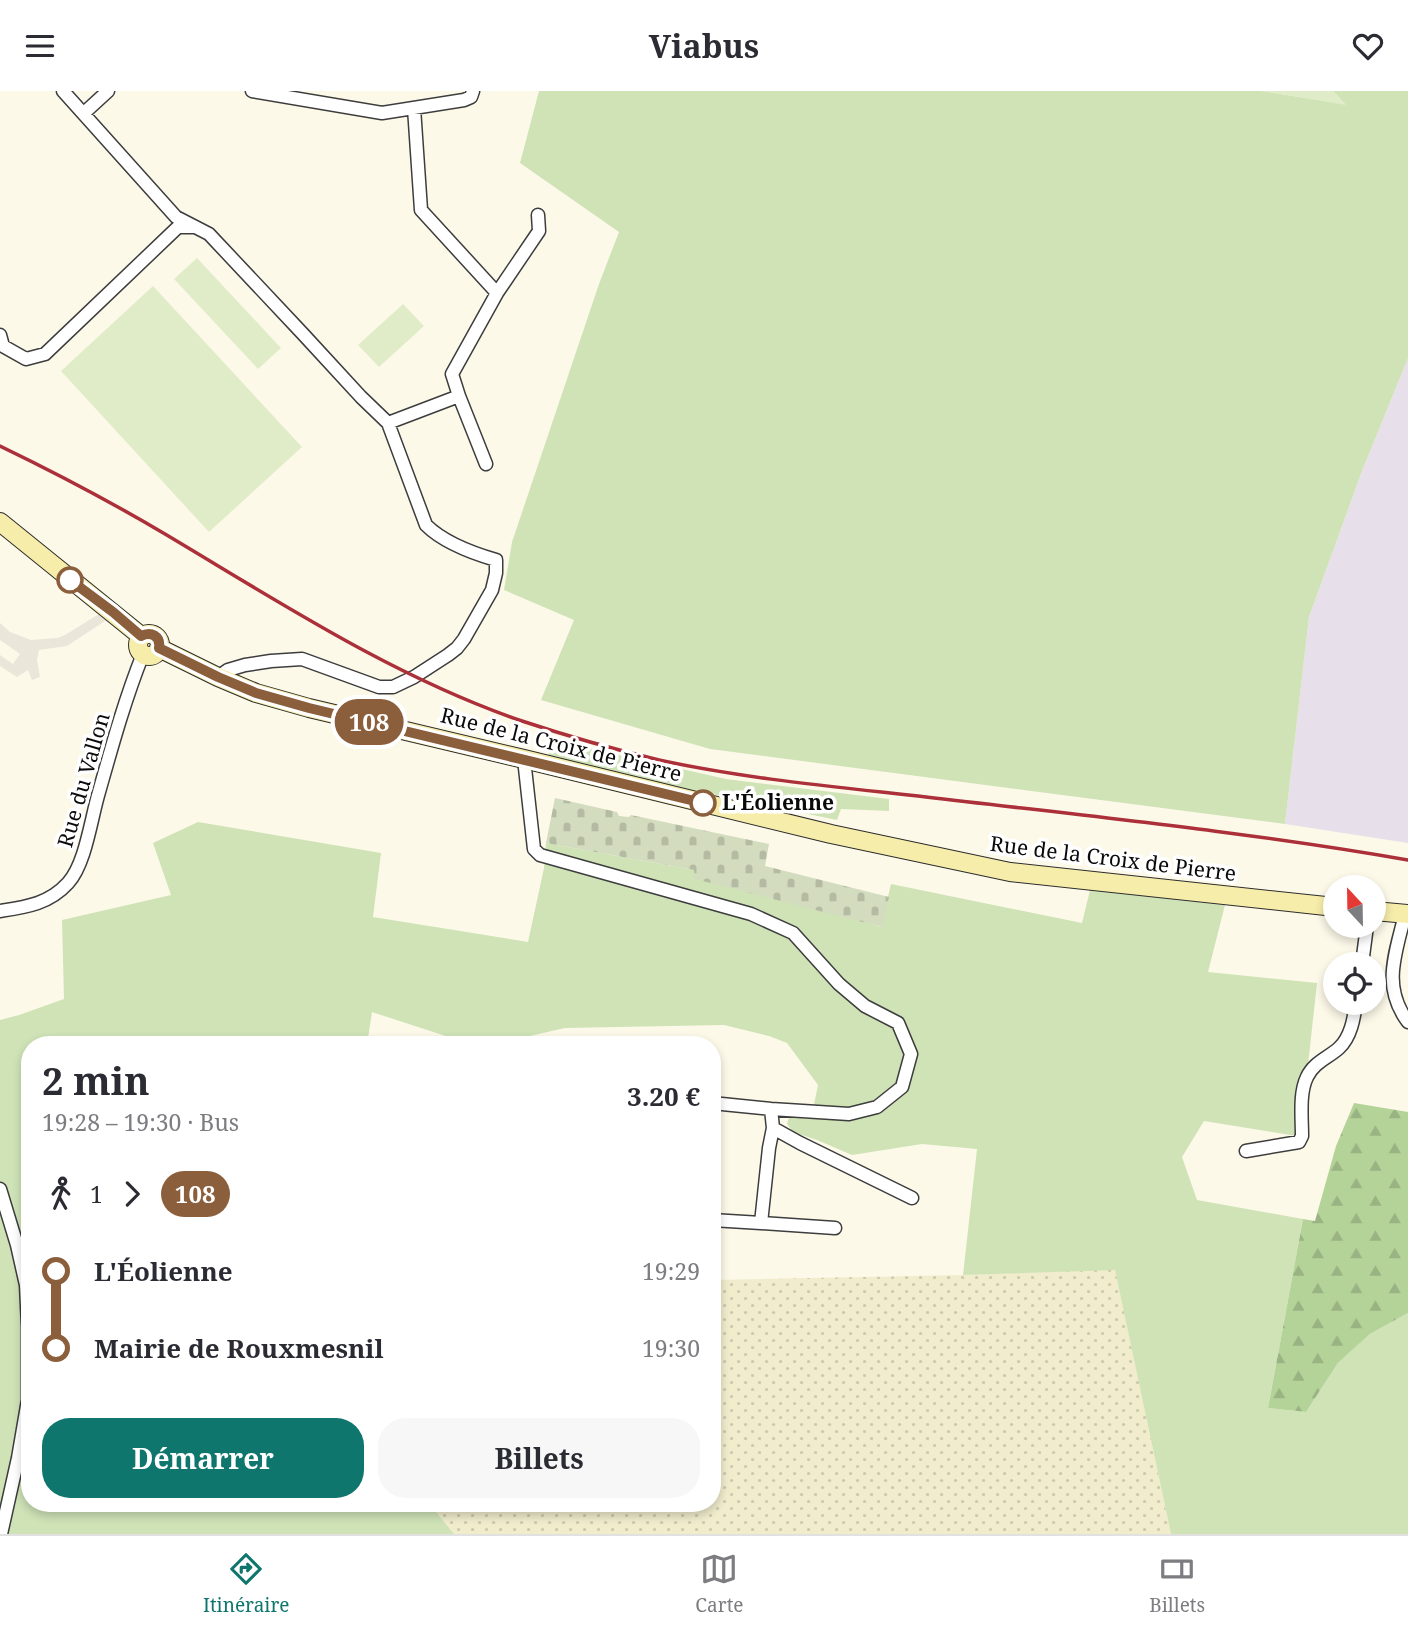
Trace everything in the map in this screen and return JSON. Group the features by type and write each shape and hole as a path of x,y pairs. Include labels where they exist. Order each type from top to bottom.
{"main road":[{"name":"Rue de la Croix de Pierre","path":"0,522 148,646 256,693 831,834 1010,872 1323,906"},
{"path":"1386,912 1406,914"}],"street":[{"path":"63,91 176,217 209,234 387,423 426,526 435,534 496,560 492,590 457,648 414,677 393,687 379,687 302,659 271,660 245,665 228,670 218,677"},
{"path":"84,113 108,91"},
{"path":"252,91 382,113 464,100 471,97 473,91"},
{"path":"414,108 421,210 496,293"},
{"path":"486,464 452,374 496,293 539,231 538,215"},
{"path":"0,335 3,346 26,359 45,354 178,227 198,227"},
{"path":"387,423 459,396"},
{"name":"Rue du Vallon","path":"0,911 33,906 48,899 67,884 79,867 120,721 148,646"},
{"path":"524,759 534,849 540,855 751,915 793,933 839,984 865,1006 898,1023 911,1054 902,1087 877,1107 849,1114 721,1104"},
{"path":"1406,914 1391,971 1392,990 1399,1010 1408,1023"},
{"path":"1246,1151 1298,1142 1302,1136 1306,1078 1316,1064 1341,1047 1348,1036 1355,1015"},
{"path":"761,1223 773,1128 771,1109"},
{"path":"773,1128 912,1198"},
{"path":"0,1189 21,1263"},
{"path":"721,1221 835,1229"},
{"path":"1,1534 21,1440"}],"shaded area":[{"path":"1408,358 1408,843 1285,824 1309,617 1362,471"},
{"path":"99,614 108,619 67,646 39,650 37,660 40,677 32,680 28,670 17,677 0,666 0,655 13,664 20,654 0,640 0,623 10,632 31,640 57,638"},
{"path":"1115,1269 1171,1534 454,1534 436,1512 721,1512 721,1280"}],"green space":[{"path":"539,91 1262,91 1345,104 1333,91 1408,91 1408,358 1362,471 1309,617 1285,824 710,749 541,700 574,620 504,590 512,542 619,232 520,163"},
{"path":"1262,91 1333,91 1346,105"},
{"path":"197,258 281,348 258,369 174,279"},
{"path":"153,286 302,447 209,532 61,371"},
{"path":"403,304 424,326 379,367 358,345"},
{"path":"546,733 584,747 726,779 889,799 889,811 841,809 837,820 654,782 549,756"},
{"path":"555,798 617,812 619,816 631,815 769,844 765,866 889,897 882,927 695,879 694,870 546,843"},
{"path":"198,822 381,853 373,917 528,942 544,868 546,843 694,870 881,927 891,884 1082,923 1090,890 1225,905 1208,972 1317,983 1308,1065 1299,1077 1297,1136 1204,1121 1182,1157 1197,1200 1303,1219 1268,1408 1306,1412 1338,1363 1370,1334 1408,1313 1408,1534 1171,1534 1115,1270 963,1275 977,1149 922,1144 852,1155 793,1132 787,1124 789,1117 811,1119 818,1085 787,1043 724,1025 565,1028 530,1036 446,1036 372,1012 368,1036 21,1036 21,1512 436,1512 454,1534 0,1534 0,1020 64,999 62,920 171,895 153,843"},
{"path":"1354,1103 1408,1112 1408,1313 1370,1334 1338,1363 1306,1412 1268,1408 1303,1219 1315,1221 1336,1146"}],"railway":[{"path":"0,446 63,477 165,534 383,661 475,703 522,721 607,747 692,767 759,777 1228,833 1408,860"}],"bus line":[{"name":"108","path":"70,580 141,636 155,635 159,648 256,693 703,803"}],"place":[{"name":"L'Éolienne","path":"703,803"}]}
